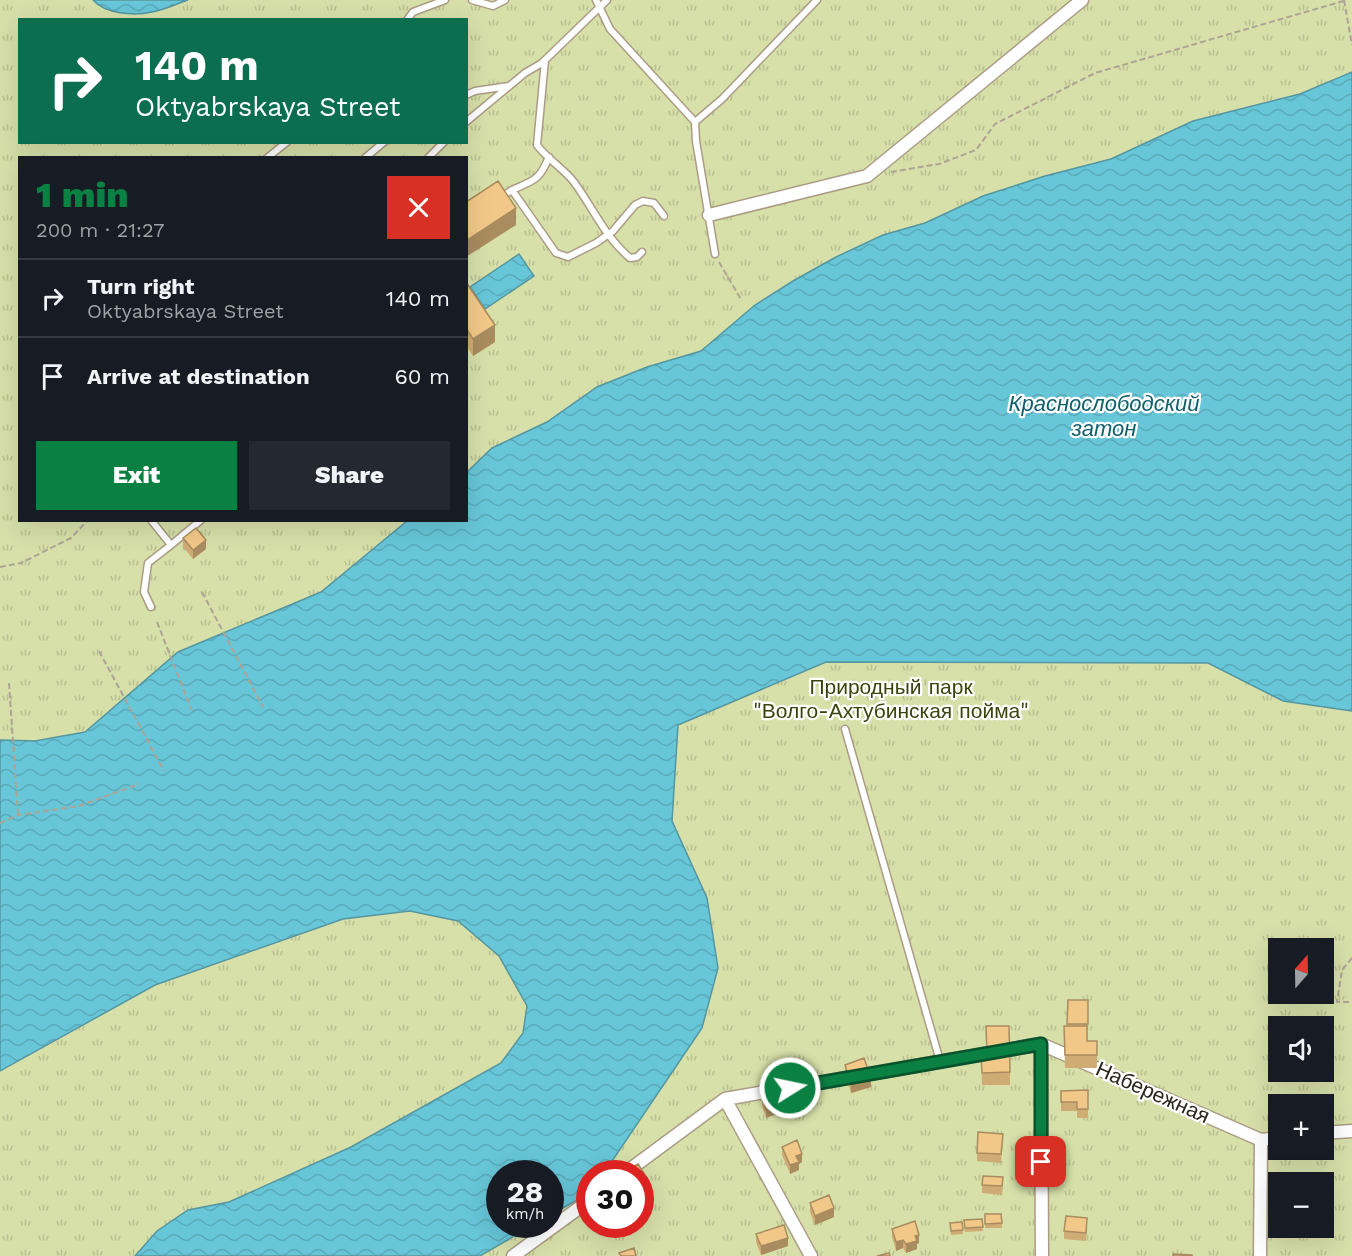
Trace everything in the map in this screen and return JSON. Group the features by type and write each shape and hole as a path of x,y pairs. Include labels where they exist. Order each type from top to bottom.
{"street":[{"path":"709,215 867,176 1082,0"},
{"path":"643,1160 725,1099 1041,1044 1042,1256"},
{"name":"Набережная","path":"1041,1044 1261,1140"},
{"path":"725,1099 811,1256"},
{"path":"1334,1132 1352,1131"},
{"path":"1260,1256 1261,1140 1268,1139"},
{"path":"513,1256 576,1210"}],"lane":[{"path":"408,18 413,12 445,0"},
{"path":"471,0 494,6 505,0"},
{"path":"596,0 610,29 695,122 696,141 715,254"},
{"path":"468,120 545,60 607,0"},
{"path":"695,122 722,99 817,0"},
{"path":"621,53 628,49"},
{"path":"545,60 537,145 573,181 607,236 630,258 637,257 642,252"},
{"path":"468,94 510,86"},
{"path":"270,156 284,144"},
{"path":"367,156 382,144"},
{"path":"430,156 442,144"},
{"path":"494,201 536,180 549,157"},
{"path":"512,190 556,253 568,257 607,236 635,205 644,201 654,203 664,216"},
{"path":"153,522 171,546"},
{"path":"151,607 144,592 148,563 199,522"},
{"path":"845,729 940,1061"}],"path":[{"path":"887,172 939,164 976,150 995,124 1095,73 1345,0 1352,45"},
{"path":"715,254 742,301"},
{"path":"0,567 21,563 71,538 86,522"},
{"path":"202,592 263,707"},
{"path":"157,622 192,711"},
{"path":"99,651 164,771"},
{"path":"9,683 18,815"},
{"path":"0,823 18,815 79,806 139,784"},
{"path":"1352,958 1342,970 1337,1002 1352,1002"}],"green space":[{"name":"Природный парк \"Волго-Ахтубинская пойма\"","path":"0,0 1352,0 1352,1256 0,1256"}],"water":[{"path":"93,0 188,0 156,11 137,14 112,11 98,5"},
{"name":"Краснослободский затон","path":"1352,72 1352,711 1283,701 1208,663 826,662 678,725 672,821 707,898 718,968 702,1028 613,1160 576,1160 576,1201 564,1207 564,1160 486,1160 486,1238 511,1238 480,1256 135,1256 157,1231 188,1210 229,1202 351,1147 501,1063 523,1033 527,1006 499,956 458,921 410,911 343,919 155,985 0,1071 0,740 35,741 85,732 178,652 321,592 406,522 468,522 468,471 492,448 547,422 597,387 647,367 701,351 755,305 836,257 883,235 925,223 983,196 1045,176 1111,159 1193,121 1300,94"},
{"path":"519,254 534,276 485,309 470,287"}],"building":[{"path":"498,181 516,208 468,240 468,201"},
{"path":"468,285 495,325 473,339 468,331"},
{"path":"196,528 206,540 193,550 183,538"},
{"path":"1068,1000 1088,1000 1088,1024 1067,1024"},
{"path":"986,1026 1009,1026 1010,1072 982,1073 981,1055 987,1055"},
{"path":"1064,1026 1087,1026 1087,1041 1097,1041 1097,1055 1065,1055"},
{"path":"864,1058 871,1078 851,1084 845,1065"},
{"path":"783,1090 787,1102 766,1110 762,1097"},
{"path":"1088,1090 1088,1109 1077,1109 1077,1102 1061,1102 1061,1091"},
{"path":"808,1091 812,1102 799,1107 795,1095"},
{"path":"978,1132 1003,1134 1001,1154 977,1153"},
{"path":"797,1140 802,1154 796,1156 799,1162 790,1165 782,1147"},
{"path":"983,1176 1003,1177 1002,1186 982,1185"},
{"path":"829,1195 834,1208 815,1216 810,1203"},
{"path":"985,1214 1001,1214 1002,1223 985,1224"},
{"path":"1066,1216 1087,1218 1086,1233 1064,1231"},
{"path":"982,1219 983,1227 965,1228 964,1220"},
{"path":"915,1221 919,1235 915,1236 917,1241 906,1244 903,1240 896,1242 892,1229"},
{"path":"962,1222 963,1230 951,1231 950,1223"},
{"path":"784,1225 788,1238 761,1246 756,1234"},
{"path":"634,1248 636,1256 621,1256 619,1253"},
{"path":"1173,1254 1192,1255 1192,1256 1173,1256"}],"route":[{"path":"790,1088 1041,1044 1041,1162"}]}
